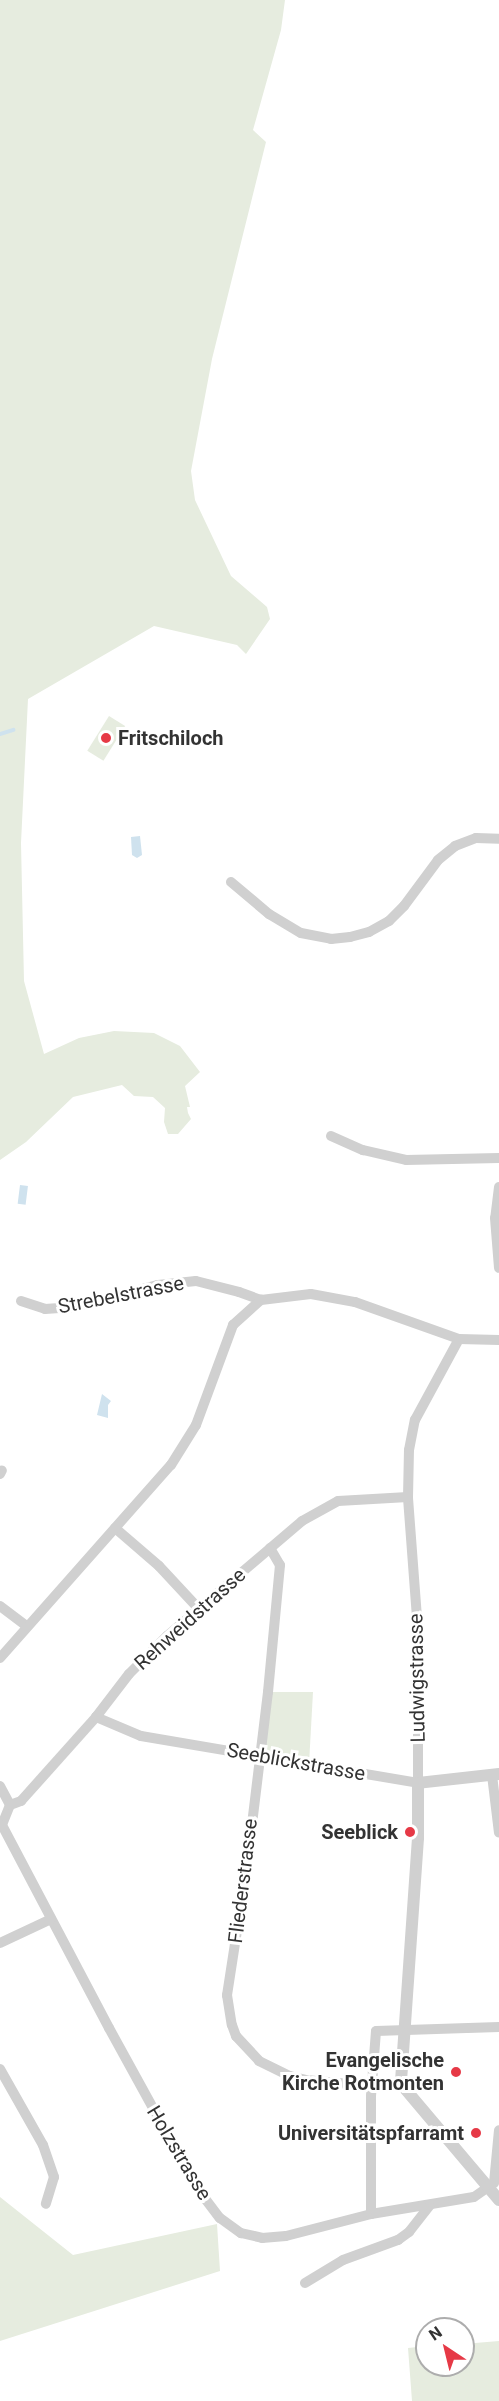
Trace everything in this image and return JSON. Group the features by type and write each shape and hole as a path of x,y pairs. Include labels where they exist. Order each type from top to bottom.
{"street":[{"path":"231,882 269,914 300,933 331,939 350,937 369,932 389,921 408,901 438,860 454,846 476,838 499,839"},
{"path":"331,1136 363,1149 406,1160 499,1158"},
{"path":"499,1187 495,1218 499,1268"},
{"name":"Strebelstrasse","path":"21,1301 45,1309 74,1307 158,1285 196,1281 261,1300 311,1294 355,1302 459,1339 499,1340"},
{"path":"0,1658 171,1465 186,1444 202,1410 222,1349 233,1325 261,1300"},
{"name":"Ludwigstrasse","path":"401,2084 418,1838 418,1631 408,1497 409,1450 415,1420 459,1339"},
{"name":"Rehweidstrasse","path":"10,1805 21,1801 96,1717 129,1674 198,1608 302,1521 338,1501 408,1497"},
{"path":"115,1528 159,1566 198,1608"},
{"name":"Fliederstrasse","path":"270,1548 280,1565 268,1692 247,1866 227,1995 232,2025 247,2049 259,2061 274,2069 306,2080 401,2084"},
{"path":"0,1606 27,1626"},
{"name":"Seeblickstrasse","path":"96,1717 141,1736 418,1783 496,1774"},
{"path":"496,1774 499,1833"},
{"path":"0,1786 10,1805"},
{"name":"Holzstrasse","path":"10,1805 1,1825 170,2140 197,2188 220,2218 241,2233 262,2238 302,2233 370,2214 474,2197 489,2188"},
{"path":"0,1943 51,1919"},
{"path":"370,2214 372,2084 376,2031 406,2028 499,2027"},
{"path":"0,2069 43,2145 54,2177 46,2204"},
{"path":"401,2084 499,2200"},
{"path":"489,2188 496,2178 499,2130"},
{"path":"305,2283 343,2260 398,2240 409,2232 429,2206"}],"shaded area":[{"path":"0,0 285,0 281,30 253,130 266,142 212,359 191,471 195,500 231,576 267,607 270,619 246,654 237,645 154,626 28,699 21,843 24,981 44,1054 79,1038 114,1031 154,1033 180,1046 200,1072 185,1086 190,1107 187,1107 188,1113 191,1119 178,1134 168,1134 164,1122 165,1108 153,1097 134,1096 122,1085 73,1097 26,1142 0,1160"},
{"name":"Fritschiloch","path":"109,716 125,726 103,761 87,751"},
{"path":"268,1692 313,1692 309,1764 259,1756"},
{"path":"0,2197 73,2255 217,2224 220,2271 0,2341"},
{"path":"499,2341 499,2401 412,2401 408,2348 415,2347 415,2377 475,2377 475,2343"}],"water":[{"path":"140,836 142,855 137,858 132,855 131,837"},
{"path":"20,1185 28,1186 26,1205 18,1204"},
{"path":"102,1394 111,1401 108,1405 108,1418 97,1415"}],"waterway":[{"path":"0,734 13,730"}],"place":[{"name":"Fritschiloch","path":"106,738"},
{"name":"Seeblick","path":"410,1832"},
{"name":"Evangelische Kirche Rotmonten","path":"456,2072"},
{"name":"Universitätspfarramt","path":"476,2133"}]}
